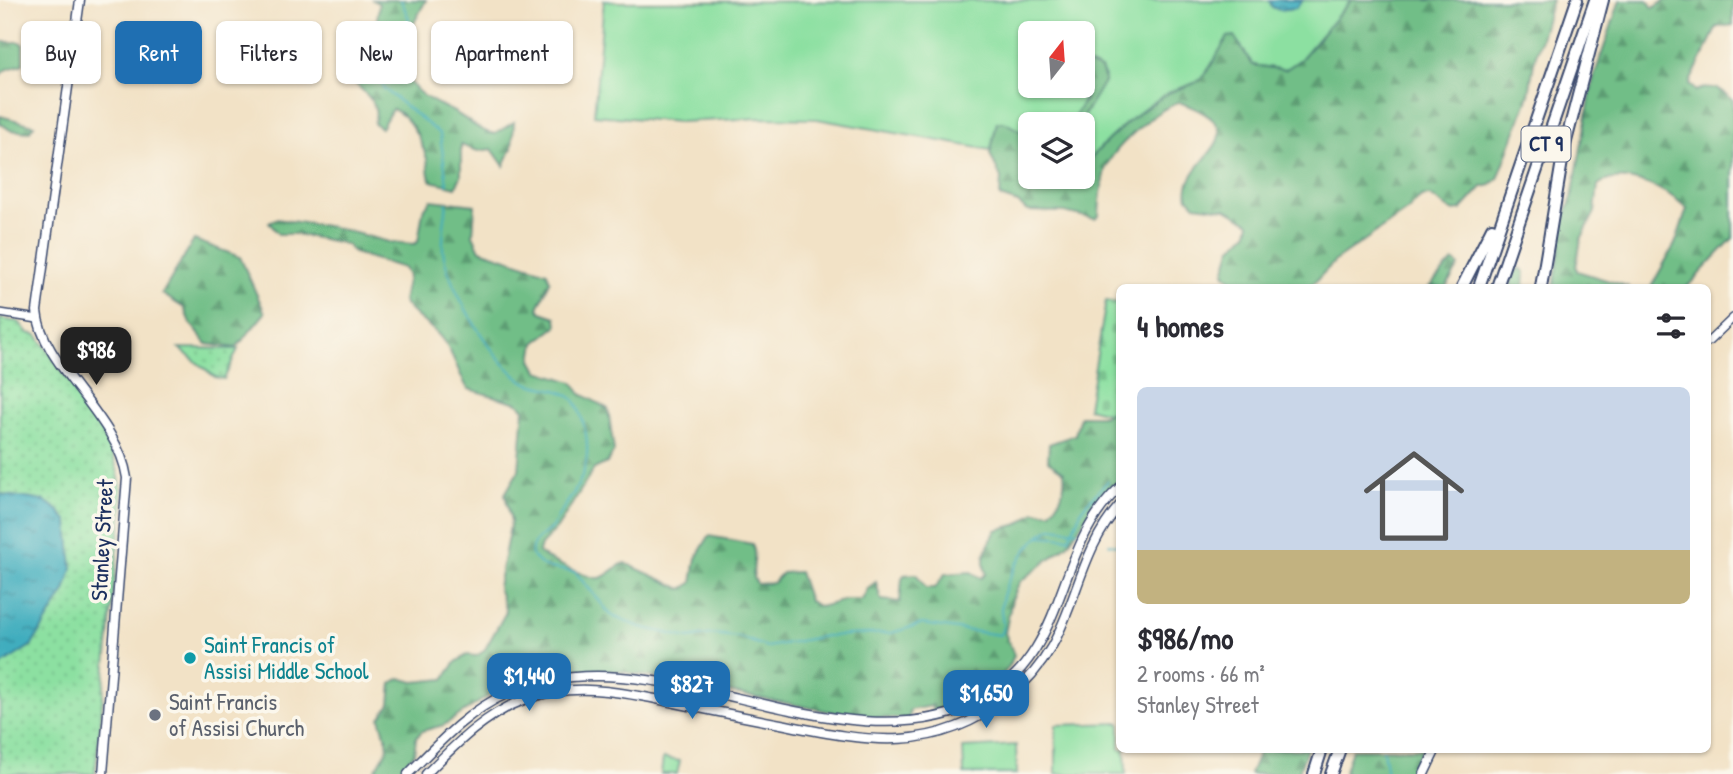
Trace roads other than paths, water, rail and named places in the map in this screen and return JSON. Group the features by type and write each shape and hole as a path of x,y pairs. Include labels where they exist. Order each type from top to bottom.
{"highway":[{"name":"CT 9","path":"1480,284 1577,0"},
{"name":"CT 9","path":"1498,284 1595,0"},
{"path":"1542,284 1566,139 1603,0"},
{"path":"1464,284 1515,181"},
{"path":"1314,774 1321,753"},
{"path":"1331,774 1339,753"}],"main road":[{"name":"Stanley Street","path":"80,0 38,302 38,319 49,345 113,439 127,474 126,515 103,774"},
{"path":"408,774 457,725 482,706 524,687 565,678 623,680 864,727 904,727 934,722 982,701 1018,671 1046,633 1083,538 1103,505 1116,491"},
{"path":"1103,505 1112,514"},
{"path":"426,774 466,734 501,711 534,696 577,689 623,693 861,740 902,740 942,732 990,710 1030,677 1058,639 1095,541 1116,510"},
{"path":"1068,580 1080,584"},
{"path":"1424,774 1434,753"}],"street":[{"path":"0,313 38,319"},
{"path":"1711,339 1733,318"}],"water":[{"path":"1269,0 1303,0 1296,8 1279,10 1272,7"},
{"path":"0,494 45,501 59,511 68,522 72,569 65,591 32,645 0,666"}],"waterway":[{"path":"401,0 409,19 387,60 383,88 440,134 447,184"},
{"path":"447,203 443,244 446,265 475,324 501,361 515,374 527,383 569,396 578,407 583,422 587,449 583,474 553,526 534,543 532,556 544,567 575,572 612,616 640,627 689,638 712,634 739,637 767,647 825,636 891,633 922,624 1000,635 1003,625 1001,609 1006,586 1025,552 1033,542 1052,528 1078,531"},
{"path":"1039,536 1069,538 1083,507 1108,481"},
{"path":"1109,544 1116,545"},
{"path":"1384,753 1387,774"}],"place":[{"name":"Saint Francis of Assisi Middle School","path":"190,658"},
{"name":"Saint Francis of Assisi Church","path":"155,715"}]}
